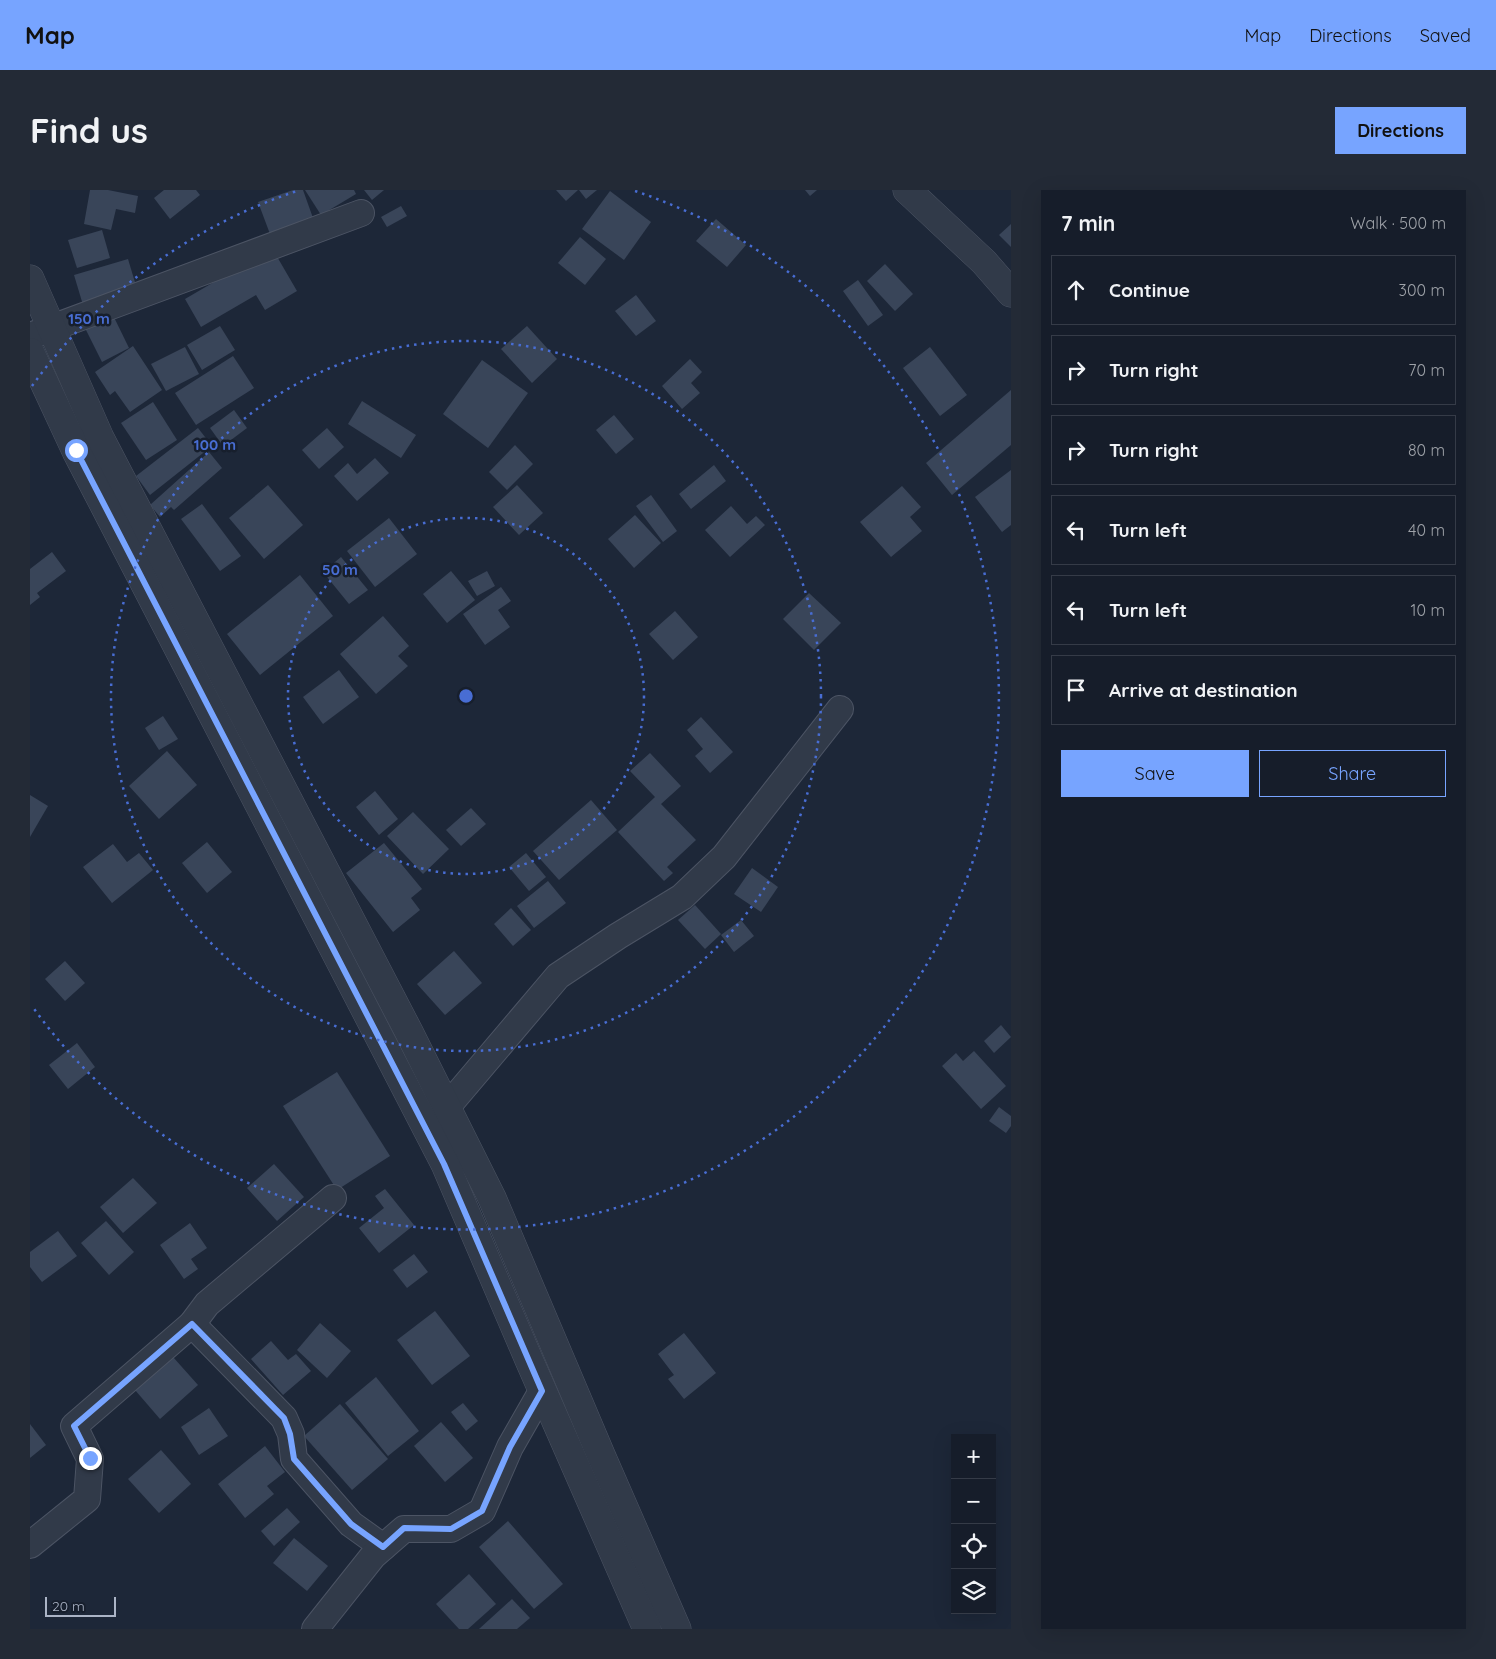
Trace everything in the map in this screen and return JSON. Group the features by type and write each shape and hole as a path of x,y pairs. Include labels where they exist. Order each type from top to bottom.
{"street":[{"path":"907,190 984,262 1011,293"},
{"path":"41,332 360,213"},
{"path":"30,279 41,332 100,438 400,1015 492,1198 600,1456 677,1629"},
{"path":"30,352 80,459 444,1164 647,1629"},
{"path":"430,1136 451,1116 558,976 682,897 724,857 840,709"},
{"path":"30,1545 87,1499 90,1458 74,1426 192,1324 207,1304 333,1198"},
{"path":"192,1324 284,1418 290,1434 294,1459 351,1524 383,1547"},
{"path":"315,1629 373,1556 404,1528 451,1529 482,1511 510,1447 542,1391"}],"building":[{"path":"90,190 108,190 138,196 135,213 116,209 111,230 84,224"},
{"path":"164,190 196,190 200,195 170,219 154,198"},
{"path":"293,190 303,190 313,218 270,234 258,202"},
{"path":"305,190 354,190 356,194 321,215"},
{"path":"364,190 384,190 372,200"},
{"path":"556,190 578,190 566,201"},
{"path":"579,190 597,190 586,199"},
{"path":"805,190 817,190 810,196"},
{"path":"610,191 651,222 624,260 582,229"},
{"path":"401,206 407,216 387,227 381,217"},
{"path":"716,219 746,245 727,267 696,241"},
{"path":"1011,224 1011,247 999,235"},
{"path":"102,230 110,258 77,268 68,240"},
{"path":"580,237 606,259 585,285 558,263"},
{"path":"272,248 297,291 265,310 256,295 201,327 185,299"},
{"path":"128,259 137,289 83,305 74,275"},
{"path":"885,264 913,294 895,311 867,281"},
{"path":"858,280 883,315 868,326 843,291"},
{"path":"636,295 656,321 636,336 615,311"},
{"path":"109,307 129,348 102,362 81,320"},
{"path":"220,326 235,350 202,370 187,345"},
{"path":"527,326 557,359 532,383 501,349"},
{"path":"133,346 162,390 130,412 115,391 110,395 95,372"},
{"path":"185,347 199,374 166,391 151,364"},
{"path":"930,347 967,395 940,416 903,368"},
{"path":"233,356 254,388 196,425 175,393"},
{"path":"690,359 702,372 691,383 700,393 682,409 662,386"},
{"path":"482,360 528,393 488,448 443,414"},
{"path":"1011,390 1011,445 952,495 926,463"},
{"path":"362,401 416,435 401,458 348,424"},
{"path":"153,402 177,440 146,460 121,423"},
{"path":"234,410 247,428 223,446 210,428"},
{"path":"614,415 634,439 616,454 596,430"},
{"path":"198,428 212,446 150,495 136,476"},
{"path":"327,428 344,447 319,469 302,450"},
{"path":"515,445 533,464 507,490 489,472"},
{"path":"209,452 222,468 174,510 171,507 160,517 150,505"},
{"path":"375,458 389,473 357,501 334,476 348,463 357,474"},
{"path":"714,465 726,481 691,509 679,494"},
{"path":"1011,470 1011,525 1002,532 975,497"},
{"path":"268,485 303,525 264,559 229,518"},
{"path":"517,485 543,513 519,535 493,507"},
{"path":"902,486 921,507 910,517 922,531 891,557 860,522"},
{"path":"651,495 677,531 663,542 636,506"},
{"path":"202,504 241,556 220,571 181,519"},
{"path":"731,506 747,524 756,516 765,525 730,557 705,530"},
{"path":"635,515 661,543 634,568 608,539"},
{"path":"389,518 417,554 375,587 347,551"},
{"path":"52,552 66,571 37,593 40,597 30,605 30,569"},
{"path":"341,557 368,590 349,604 323,572"},
{"path":"451,571 475,600 447,623 423,594"},
{"path":"487,571 495,586 477,596 468,581"},
{"path":"300,575 333,616 260,675 227,634"},
{"path":"501,587 511,601 498,610 510,627 485,645 463,614"},
{"path":"809,593 841,623 814,650 783,619"},
{"path":"675,611 698,637 673,660 649,634"},
{"path":"383,616 409,646 398,656 408,666 376,694 340,654"},
{"path":"339,670 359,697 323,724 303,697"},
{"path":"163,716 178,739 159,750 145,728"},
{"path":"701,717 733,752 710,773 695,756 703,749 687,730"},
{"path":"167,751 197,785 159,819 129,786"},
{"path":"650,753 681,786 661,804 696,840 667,867 673,873 664,881 618,832 655,797 630,771"},
{"path":"375,791 398,819 379,835 356,807"},
{"path":"30,795 48,806 30,837"},
{"path":"591,800 617,830 559,880 533,851"},
{"path":"471,808 486,824 461,846 446,830"},
{"path":"413,812 449,849 423,874 387,836"},
{"path":"207,842 232,872 207,893 182,863"},
{"path":"384,843 422,889 411,898 420,910 393,932 346,873"},
{"path":"113,844 127,862 139,853 153,870 112,903 83,867"},
{"path":"526,853 546,877 529,891 509,867"},
{"path":"752,868 778,887 761,912 734,894"},
{"path":"548,881 566,903 534,928 517,906"},
{"path":"695,905 721,934 705,949 678,920"},
{"path":"511,908 531,930 513,946 494,924"},
{"path":"741,920 754,936 734,952 721,935"},
{"path":"454,951 482,983 445,1015 417,984"},
{"path":"65,961 85,983 65,1001 45,979"},
{"path":"1001,1025 1011,1037 994,1053 984,1041"},
{"path":"77,1043 95,1067 68,1089 49,1065"},
{"path":"974,1051 1006,1086 981,1109 942,1066 956,1053 963,1061"},
{"path":"337,1072 390,1156 337,1190 283,1106"},
{"path":"999,1107 1011,1116 1011,1126 1006,1133 989,1121"},
{"path":"274,1164 304,1197 277,1221 247,1188"},
{"path":"133,1178 157,1203 123,1233 100,1207"},
{"path":"385,1189 414,1225 379,1253 359,1228 384,1208 375,1196"},
{"path":"106,1221 134,1252 109,1275 81,1243"},
{"path":"190,1223 207,1248 191,1259 198,1269 184,1279 160,1245"},
{"path":"58,1231 77,1256 42,1282 30,1267 30,1252"},
{"path":"414,1254 428,1272 407,1288 393,1270"},
{"path":"435,1311 470,1356 432,1385 397,1340"},
{"path":"320,1323 351,1351 327,1378 297,1350"},
{"path":"684,1333 716,1373 684,1399 668,1379 674,1375 658,1354"},
{"path":"271,1341 288,1360 296,1354 311,1371 283,1395 251,1359"},
{"path":"173,1357 198,1385 160,1419 135,1390"},
{"path":"376,1377 419,1431 388,1456 345,1403"},
{"path":"463,1403 478,1421 466,1431 451,1412"},
{"path":"340,1404 388,1459 352,1490 304,1436"},
{"path":"209,1408 228,1436 199,1455 181,1427"},
{"path":"441,1422 473,1458 445,1482 414,1446"},
{"path":"30,1424 46,1445 30,1458"},
{"path":"265,1446 285,1472 267,1486 274,1494 245,1518 218,1484"},
{"path":"161,1450 191,1484 159,1513 128,1479"},
{"path":"287,1508 300,1522 274,1546 261,1531"},
{"path":"508,1521 563,1584 534,1609 479,1547"},
{"path":"294,1538 328,1566 307,1591 273,1563"},
{"path":"469,1574 496,1604 468,1629 459,1629 436,1604"},
{"path":"512,1599 530,1618 517,1629 479,1629"}],"route":[{"path":"76,450 444,1164 542,1391 510,1447 482,1511 451,1529 404,1528 383,1547 351,1524 294,1459 290,1434 284,1418 192,1324 74,1426 90,1458"}]}
